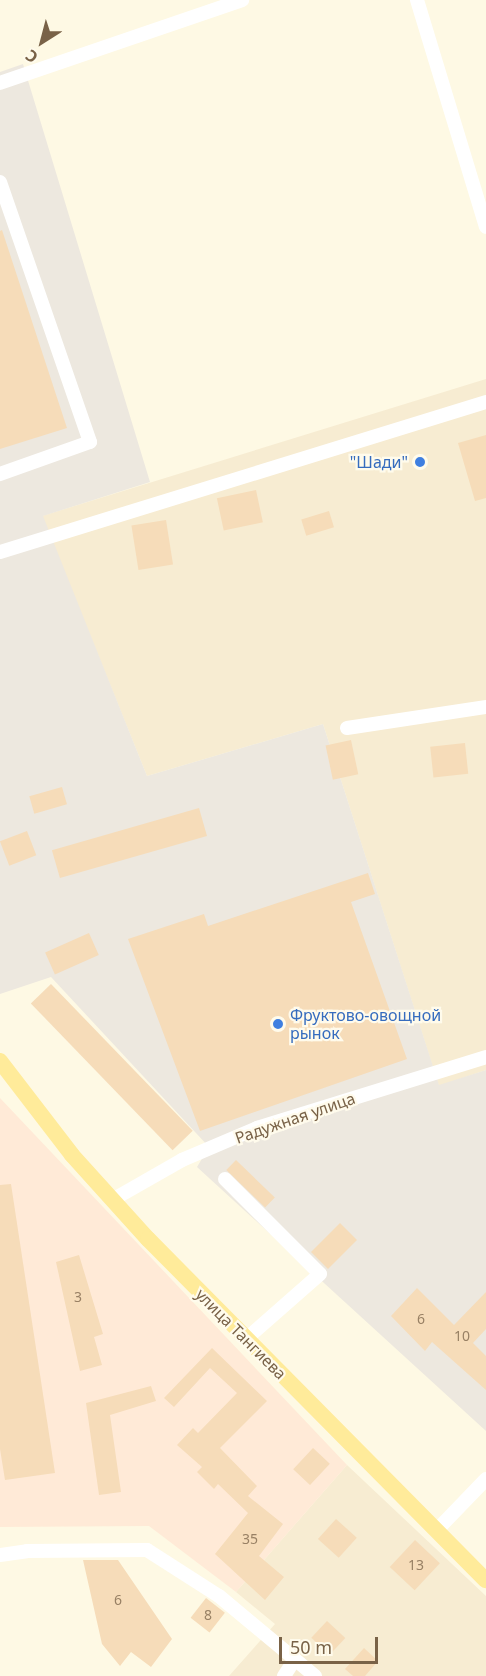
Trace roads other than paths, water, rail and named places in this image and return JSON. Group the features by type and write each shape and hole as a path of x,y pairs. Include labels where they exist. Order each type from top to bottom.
{"main road":[{"name":"улица Тангиева","path":"0,1061 5,1074 112,1200 436,1531 483,1572"}],"street":[{"path":"0,83 242,0"},
{"path":"417,0 486,227"},
{"path":"0,182 90,442 0,474"},
{"path":"0,552 486,402"},
{"path":"347,728 486,707"},
{"name":"Радужная улица","path":"112,1200 182,1160 257,1128 486,1057"},
{"path":"225,1179 320,1274 246,1339"},
{"path":"436,1531 486,1479"},
{"path":"0,1555 27,1551 147,1550 219,1596 315,1676"},
{"path":"284,1676 295,1659"}],"place":[{"name":"\"Шади\"","path":"420,462"},
{"name":"Фруктово-овощной рынок","path":"278,1024"}]}
